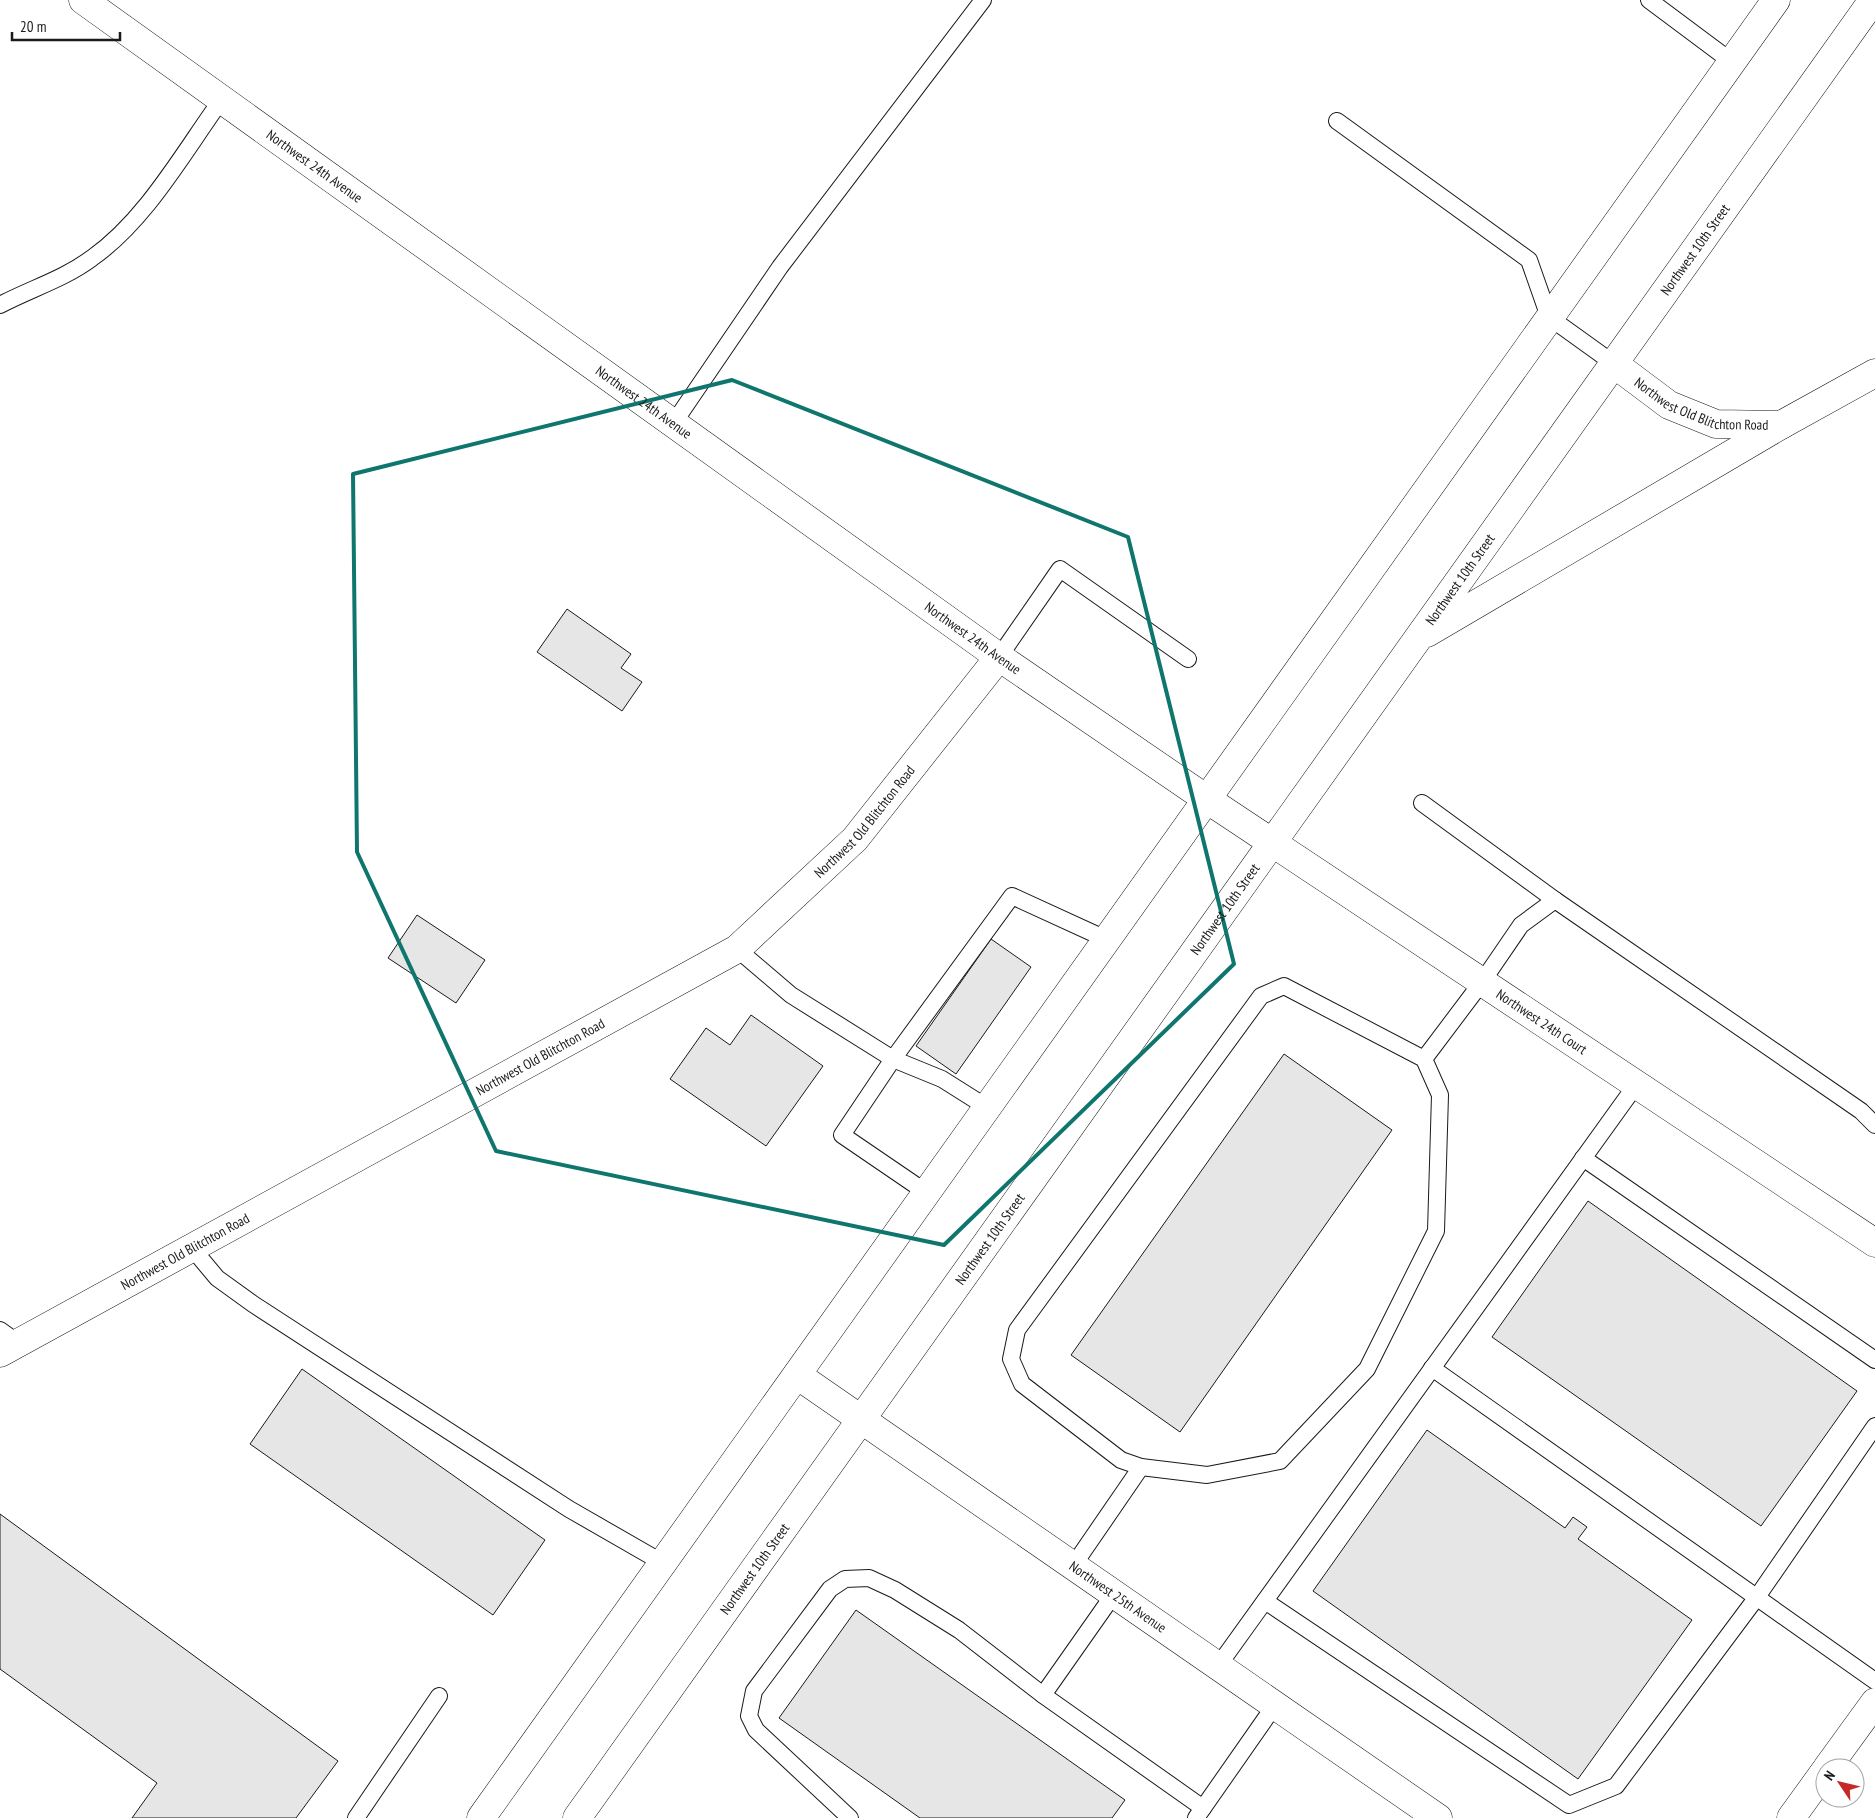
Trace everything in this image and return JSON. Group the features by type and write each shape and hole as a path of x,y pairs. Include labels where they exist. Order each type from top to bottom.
{"main road":[{"name":"Northwest 24th Avenue","path":"83,0 999,658 1208,800"},
{"path":"481,1818 1208,800 1549,317 1776,0"},
{"name":"Northwest 10th Street","path":"576,1818 1273,844 1613,363 1873,0"},
{"name":"Northwest Old Blitchton Road","path":"1613,363 1669,405 1716,424 1781,425 1875,373"},
{"path":"1419,637 1781,425"},
{"name":"Northwest Old Blitchton Road","path":"6,1342 192,1248 738,949 855,839 999,658"},
{"name":"Northwest 24th Court","path":"1208,800 1875,1243"},
{"name":"Northwest 25th Avenue","path":"797,1375 1438,1818"},
{"path":"1834,1758 1875,1702"},
{"path":"1791,1818 1815,1784"}],"lane":[{"path":"674,424 780,267 983,0"},
{"path":"1648,0 1732,62"},
{"path":"0,306 58,279 92,258 133,222 222,99"},
{"path":"1336,121 1529,260 1549,317 1613,363"},
{"path":"999,658 1060,569 1188,659"},
{"path":"1422,803 1555,900 1860,1111 1875,1125"},
{"path":"927,1192 842,1135 893,1059 1012,896 1108,940"},
{"path":"1424,1059 1482,982 1521,925 1555,900"},
{"path":"738,949 791,995 893,1059 942,1079 988,1108"},
{"path":"1284,986 1424,1059 1440,1095 1436,1231 1367,1369 1280,1461 1207,1475 1141,1467 1121,1460 1022,1384 1011,1360 1017,1330 1261,996 1284,986"},
{"path":"1218,1666 1636,1085"},
{"path":"1584,1158 1875,1360"},
{"path":"192,1248 217,1278 252,1304 569,1509 663,1563"},
{"path":"1432,1368 1875,1681"},
{"path":"1265,1600 1569,1805 1616,1786 1757,1598 1875,1426"},
{"path":"1073,1566 1141,1467"},
{"path":"850,1818 756,1730 748,1716 754,1691 830,1589 845,1579 869,1578 895,1590 959,1630 1200,1813 1275,1705"},
{"path":"1044,1695 1114,1594"},
{"path":"356,1818 439,1696"}],"highlighted area":[{"path":"732,380 1128,537 1234,964 944,1245 496,1151 357,852 353,474"}],"building":[{"path":"567,609 631,654 621,668 642,682 622,711 537,652"},
{"path":"417,915 485,960 456,1003 388,958"},
{"path":"991,939 1031,967 956,1074 916,1046"},
{"path":"751,1015 823,1066 766,1146 670,1079 706,1028 730,1045"},
{"path":"1284,1054 1392,1130 1180,1432 1071,1355"},
{"path":"1588,1201 1857,1391 1761,1526 1492,1337"},
{"path":"302,1369 545,1540 493,1615 250,1444"},
{"path":"1427,1430 1565,1528 1573,1517 1587,1527 1578,1539 1692,1620 1578,1779 1313,1591"},
{"path":"0,1514 338,1761 296,1818 132,1818 157,1783 0,1669"},
{"path":"856,1610 1125,1800 1112,1818 920,1818 779,1718"}]}
